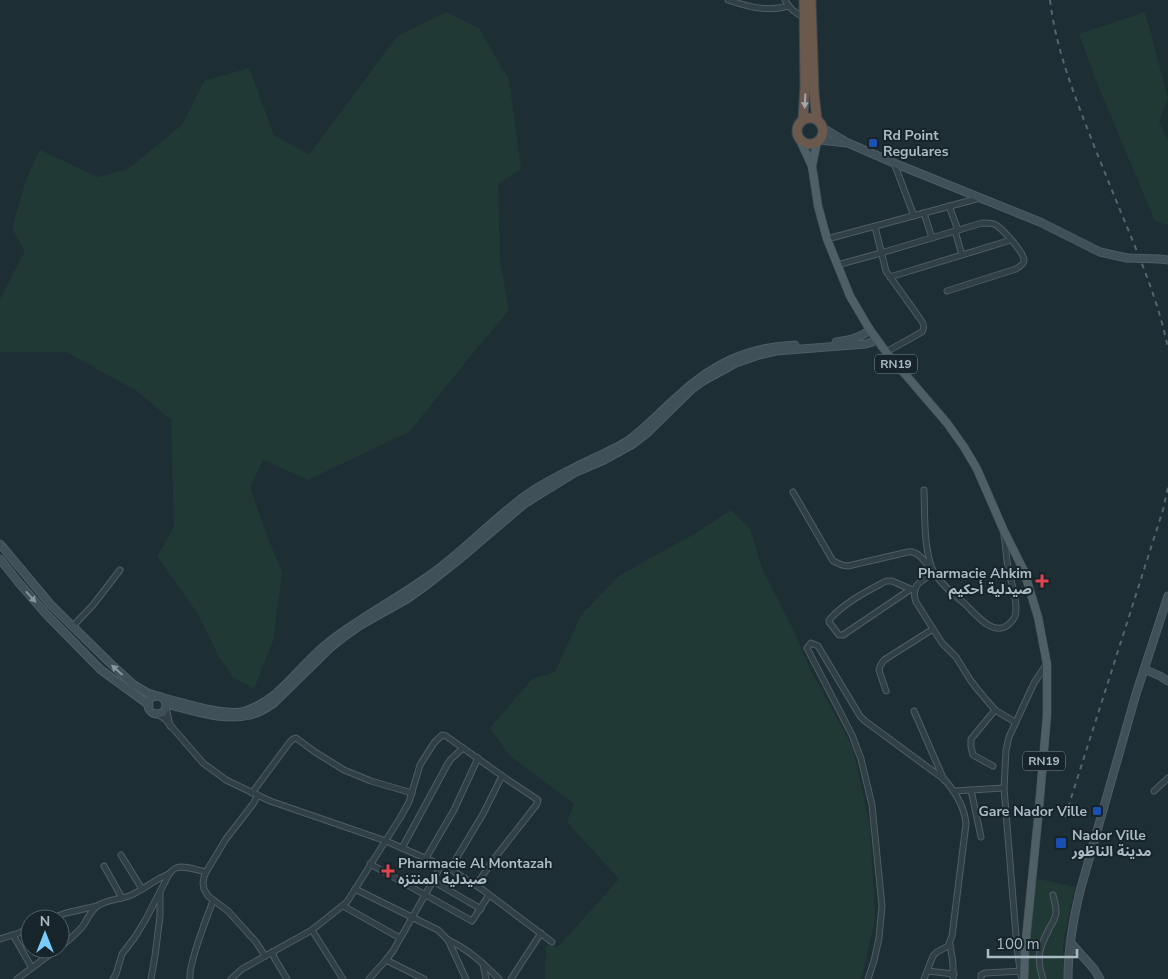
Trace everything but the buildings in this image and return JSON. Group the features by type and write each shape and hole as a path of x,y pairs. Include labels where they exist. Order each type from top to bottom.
{"highway":[{"path":"804,0 805,87 803,119 798,126 797,134 807,144 818,141"},
{"path":"811,0 814,93 817,120"},
{"path":"803,119 813,118 821,123 823,128"},
{"name":"RN19","path":"818,141 822,136 823,128"}],"main road":[{"name":"RN19","path":"799,138 812,166 818,206 827,239 850,296 876,339 964,446 1024,571 1032,593 1046,664 1047,715 1022,977"},
{"name":"RN19","path":"812,166 818,141"}],"street":[{"path":"728,0 768,9 779,9 789,6"},
{"path":"786,0 793,11 804,17"},
{"path":"823,128 848,143 1040,222 1100,252 1127,258 1168,260"},
{"path":"818,141 848,143"},
{"path":"894,163 914,216"},
{"path":"827,239 980,198"},
{"path":"950,206 962,255"},
{"path":"924,213 932,238"},
{"path":"837,264 982,223 993,224 1000,228 1022,253 1024,262 1016,269 947,290"},
{"path":"875,227 881,253 890,278 924,324 922,332 886,352"},
{"path":"890,278 1011,240"},
{"path":"855,342 870,330"},
{"path":"552,942 489,895 450,869 386,841 255,794 226,780 209,769 165,720 151,711 150,700 152,698 201,713 230,717 252,715 265,710 345,636 407,599 428,584 530,501 576,472 604,460 633,444 703,381 736,363 759,355 776,351 855,342 866,344 876,339"},
{"path":"924,490 928,554 934,573"},
{"path":"793,492 833,561 848,566 912,551 982,621 997,629 1011,623 1016,606 1008,566 1004,531"},
{"path":"0,544 72,627 134,685 163,701 170,726"},
{"path":"7,553 0,558 19,583 47,614 96,664 125,689 149,705"},
{"path":"72,627 93,606 120,570"},
{"path":"913,590 892,581 886,581 838,610 829,622 839,635 843,634 913,590 919,583 934,573"},
{"path":"913,590 916,602 942,643 956,657 971,681 995,710 1015,722"},
{"path":"1068,979 1070,942 1080,891 1144,670 1166,608 1168,596"},
{"path":"886,691 880,670 884,660 934,629"},
{"path":"868,979 879,938 882,906 872,805 862,760 852,735 807,648 811,643 818,646 860,716 945,780"},
{"path":"981,979 981,975 985,973 993,976 1022,977 1017,948 1004,788 1006,750 1015,722 1034,683 1046,664"},
{"path":"1144,670 1168,681"},
{"path":"156,713 162,712 163,701"},
{"path":"993,766 973,755 971,747 972,739 995,710"},
{"path":"914,711 945,780 954,792 966,817 950,943 953,976 928,971"},
{"path":"231,979 242,969 312,930 343,906 405,809 420,765 440,736 446,736 536,798 538,802 494,859 476,886"},
{"path":"265,956 256,942 228,911 208,896 204,886 204,877 226,839 253,804 255,794 289,743 296,738 344,770 371,781 412,793"},
{"path":"402,848 447,765 463,748"},
{"path":"426,858 454,810 478,758"},
{"path":"450,869 472,834 502,776"},
{"path":"1154,791 1168,778"},
{"path":"954,792 1004,788"},
{"path":"971,790 981,837"},
{"path":"121,855 142,889"},
{"path":"370,864 472,921 489,895"},
{"path":"369,979 386,960 400,938 441,865"},
{"path":"104,866 122,898"},
{"path":"70,938 84,925 93,910 107,901 131,895 162,876 169,874 176,868 182,867 206,872"},
{"path":"113,979 122,954 135,938 169,874"},
{"path":"433,881 480,908"},
{"path":"355,889 438,930 448,940 465,949 499,979"},
{"path":"151,979 160,916 160,894"},
{"path":"1043,979 1039,964 1040,948 1056,917 1053,895"},
{"path":"190,979 193,960 213,901"},
{"path":"70,912 98,906"},
{"path":"343,906 400,938"},
{"path":"312,930 343,979"},
{"path":"0,939 20,932"},
{"path":"512,979 541,933"},
{"path":"13,935 32,968"},
{"path":"448,940 466,979"},
{"path":"1070,942 1094,969 1100,979"},
{"path":"924,979 934,956 937,952 945,949 950,943"},
{"path":"272,952 287,979"},
{"path":"17,979 44,959"},
{"path":"386,960 424,979"},
{"path":"483,964 486,979"},
{"path":"27,972 31,979"}],"green space":[{"path":"447,12 479,28 509,80 521,169 498,184 500,261 509,310 409,432 308,480 263,460 250,487 282,572 273,641 254,689 233,677 218,655 198,614 157,556 174,527 171,420 137,391 66,352 0,352 0,299 25,251 12,228 26,179 40,150 98,177 128,169 182,125 204,81 249,68 274,135 309,155 397,36"},
{"path":"1145,12 1168,98 1159,122 1168,141 1168,225 1155,221 1099,88 1079,34"},
{"path":"731,510 750,529 763,571 792,627 810,669 853,748 870,827 875,921 861,979 545,979 546,945 558,947 619,879 567,822 574,804 510,756 490,728 532,679 555,672 581,615 620,575 696,533"},
{"path":"1039,879 1075,887 1063,947 1064,979 1028,979 1028,954 1035,881"}],"railway":[{"path":"1050,0 1055,31 1068,76 1150,284 1168,348"},
{"path":"1065,817 1163,510 1168,487"}],"place":[{"name":"Rd Point Regulares","path":"873,143"},
{"name":"Pharmacie Ahkim صيدلية أحكيم","path":"1042,581"},
{"name":"Gare Nador Ville","path":"1097,811"},
{"name":"Nador Ville مدينة الناظور","path":"1061,843"},
{"name":"Pharmacie Al Montazah صيدلية المنتزه","path":"388,871"}]}
